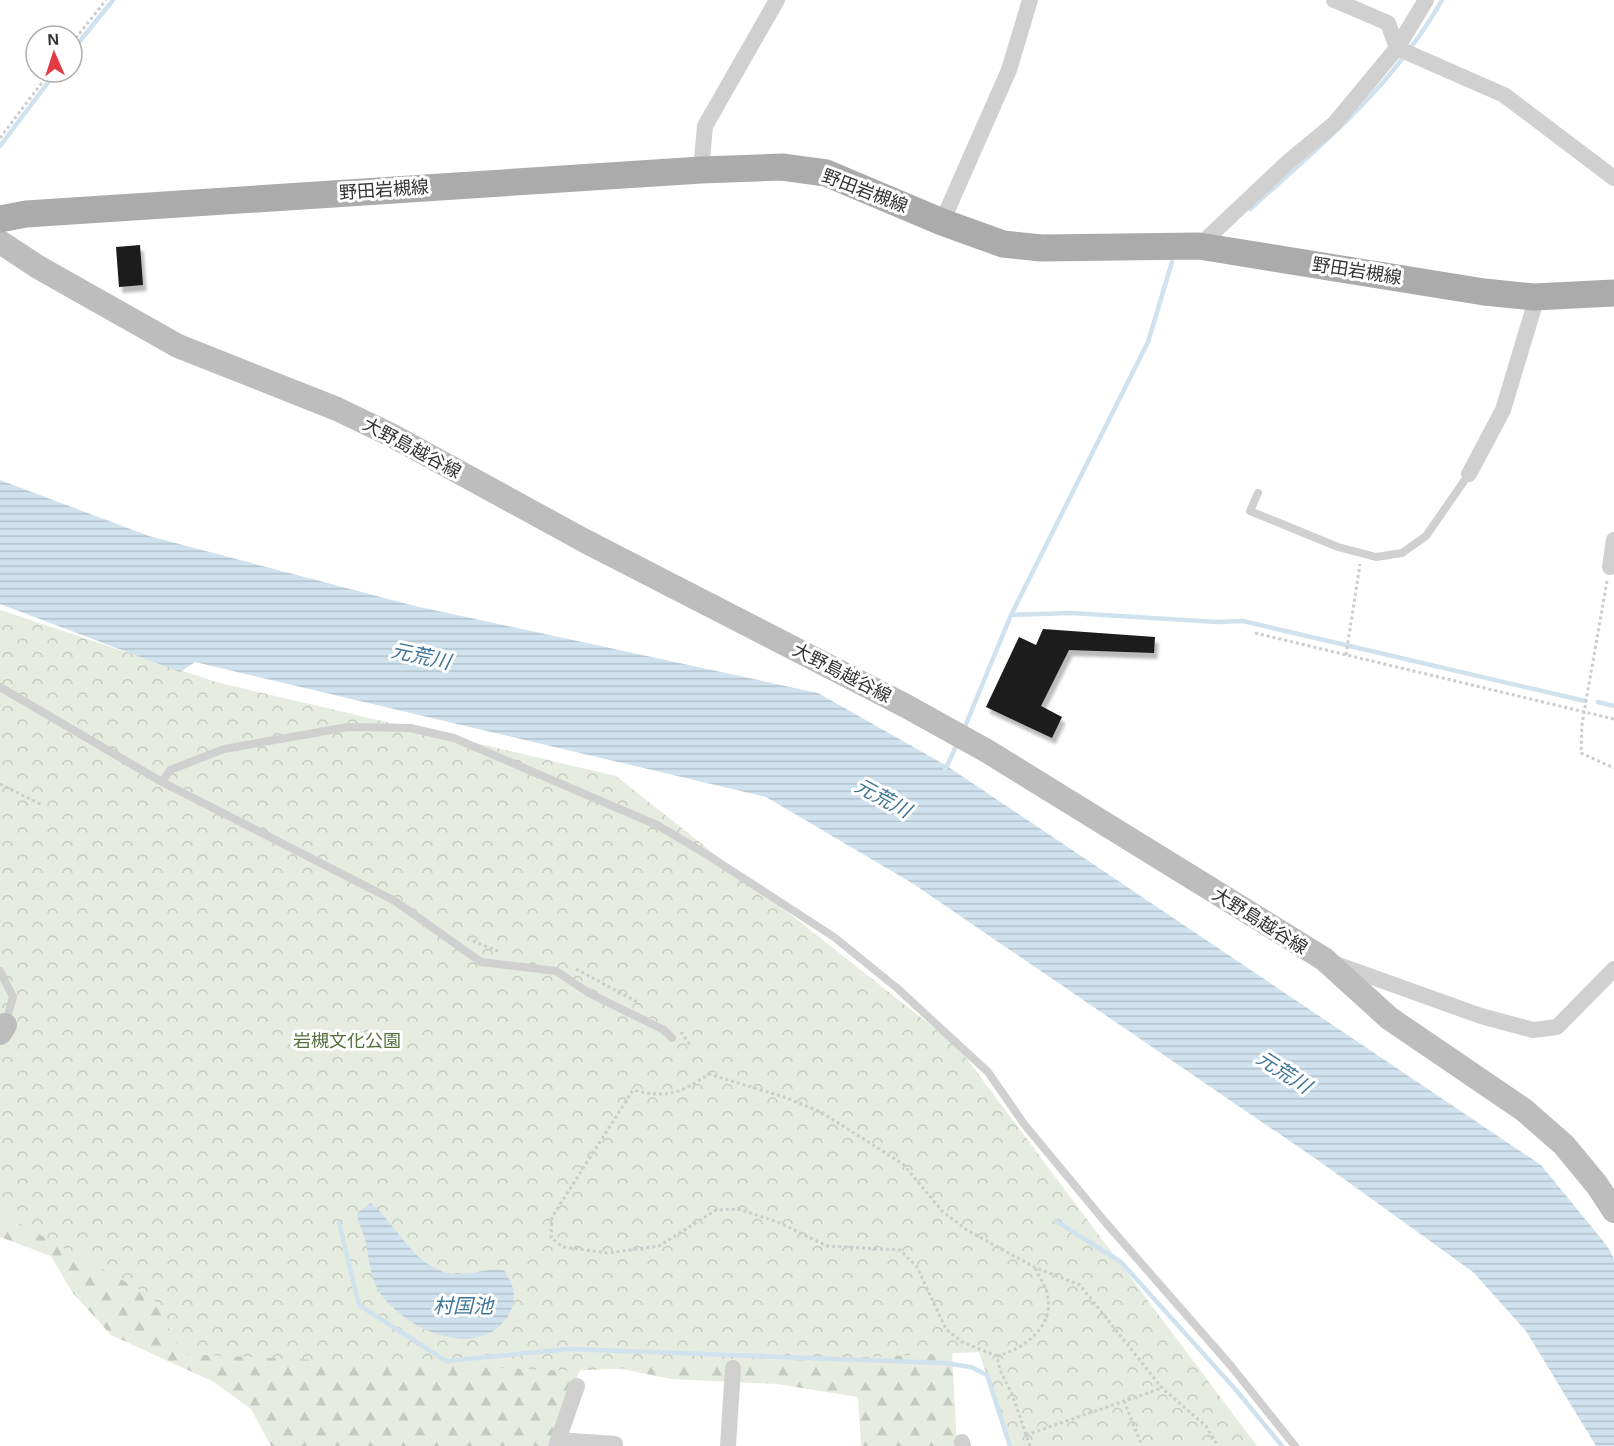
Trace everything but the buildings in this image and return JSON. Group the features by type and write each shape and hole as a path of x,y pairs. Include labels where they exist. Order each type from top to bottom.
{"main road":[{"name":"野田岩槻線","path":"0,219 26,214 202,202 701,170 782,167 826,172 942,222 1003,244 1041,248 1199,246 1484,292 1537,297 1614,293"},
{"name":"大野島越谷線","path":"0,242 38,267 178,346 337,410 391,435 585,541 906,706 987,751 1324,959 1389,1018 1524,1110 1564,1145 1597,1185 1614,1211"}],"street":[{"path":"701,170 705,126 777,0"},
{"path":"942,222 1009,70 1030,0"},
{"path":"1334,0 1388,23 1403,51 1504,95 1614,178"},
{"path":"1199,246 1288,162 1334,124 1403,51 1426,0"},
{"path":"1469,474 1503,410 1537,297"},
{"path":"1610,567 1614,540"},
{"path":"1324,959 1481,1016 1533,1030 1557,1027 1614,969"},
{"path":"728,1446 733,1368"},
{"path":"577,1386 557,1443 615,1444 615,1446"}],"lane":[{"path":"1258,493 1250,511 1338,547 1376,557 1402,553 1426,536 1469,474"},
{"path":"0,687 162,782 395,901 481,962 556,971 589,993 664,1030 672,1038"},
{"path":"162,782 170,770 224,749 348,727 410,728 454,738 657,825 834,937 897,988 988,1072 1047,1151 1231,1366 1295,1446"},
{"path":"0,971 13,997 3,1029"}],"path":[{"path":"84,28 106,0"},
{"path":"0,138 41,84"},
{"path":"1346,655 1361,553"},
{"path":"1610,567 1583,713 1581,753 1614,768"},
{"path":"1255,633 1614,719"},
{"path":"0,784 42,805"},
{"path":"464,938 505,954"},
{"path":"574,968 641,1004"},
{"path":"679,1030 690,1045"},
{"path":"1034,1268 1048,1294 1047,1316 1034,1338 1017,1351 997,1356 962,1342 946,1329 916,1267 900,1250 827,1246 780,1223 739,1209 716,1210 659,1246 608,1253 564,1247 551,1238 552,1217 633,1089 653,1095 682,1092 709,1074 784,1097 821,1112 903,1164 942,1211 967,1230 1034,1268 1080,1285 1162,1388 1206,1426 1218,1446"},
{"path":"997,1356 1000,1370 1012,1394 1030,1446"},
{"path":"1026,1435 1162,1388"},
{"path":"1124,1401 1142,1446"}],"green space":[{"name":"岩槻文化公園","path":"0,610 216,682 616,776 958,1047 1257,1446 1010,1446 979,1352 568,1371 182,1354 153,1297 0,1213"},
{"path":"0,1074 948,1275 957,1446 861,1446 858,1397 777,1384 671,1379 584,1361 548,1446 271,1446 251,1409 214,1382 111,1335 72,1292 51,1256 0,1237"}],"water":[{"name":"元荒川","path":"0,480 149,536 415,606 818,693 947,766 1541,1165 1608,1247 1614,1259 1614,1446 1596,1446 1526,1331 1473,1272 1319,1161 912,883 766,797 195,662 180,672 0,604"},
{"name":"村国池","path":"371,1203 408,1246 429,1265 454,1274 504,1270 512,1285 514,1301 510,1312 497,1328 481,1336 462,1339 442,1335 422,1328 388,1303 374,1282 365,1239 357,1216 357,1213"}],"waterway":[{"path":"84,36 113,0"},
{"path":"1250,209 1330,137 1379,87 1402,60 1442,0"},
{"path":"0,146 47,84"},
{"path":"964,729 1011,615 1148,342 1172,262"},
{"path":"1011,615 1071,613 1217,622 1243,621 1585,701"},
{"path":"1598,702 1614,706"},
{"path":"945,770 958,742"},
{"path":"1056,1221 1121,1262 1236,1390 1282,1446"},
{"path":"339,1223 359,1305 446,1361 569,1349 944,1363 971,1367 987,1375 1010,1446"}]}
